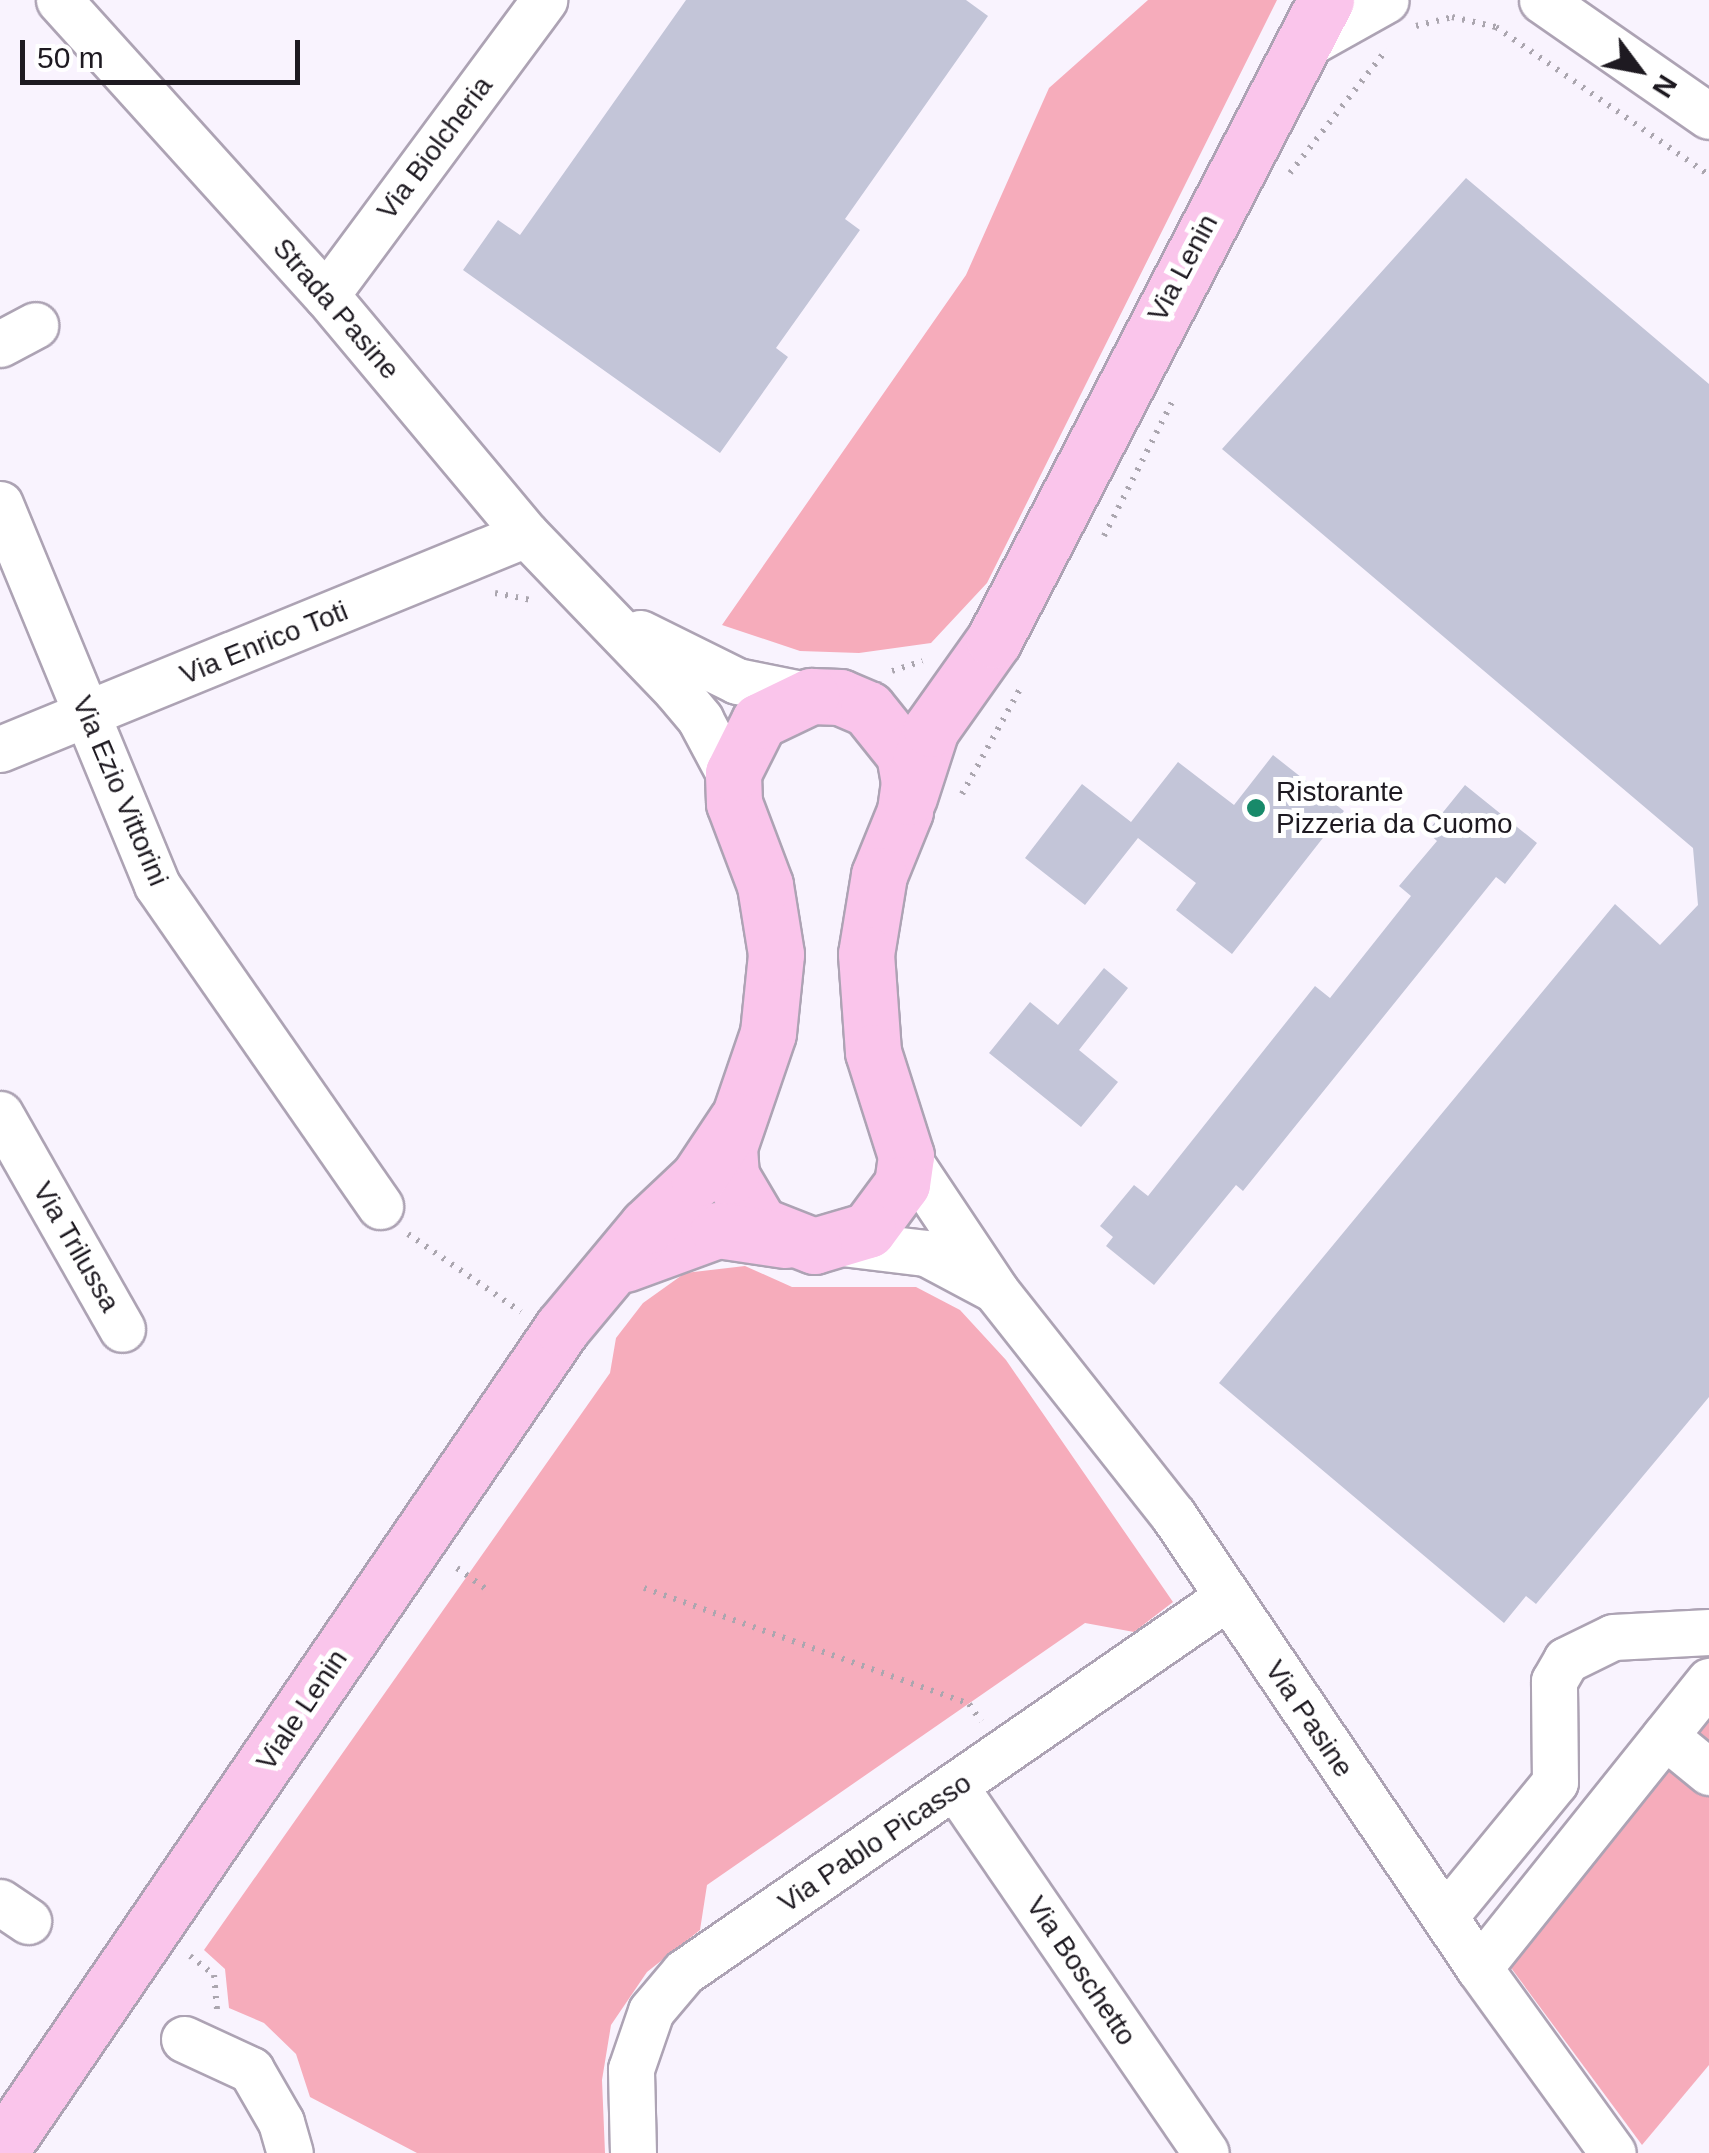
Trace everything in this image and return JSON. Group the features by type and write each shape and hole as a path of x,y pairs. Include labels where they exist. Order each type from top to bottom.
{"main road":[{"name":"Via Lenin","path":"906,1156 865,1004 870,911 930,808 927,740 882,689 994,640 1042,538 1326,0"},
{"path":"785,1240 760,1225 731,1176 738,1118 768,1032 776,954 773,917 734,803 734,781 742,745 759,721 782,704 882,689 890,728 930,808"},
{"name":"Viale Lenin","path":"0,2151 545,1355 609,1272 698,1178 738,1118"},
{"path":"609,1272 696,1234 737,1230 785,1240 842,1243 888,1210 906,1156"}],"street":[{"name":"Strada Pasine","path":"60,0 326,295 526,534 612,618"},
{"path":"1511,0 1553,10 1709,116"},
{"name":"Via Biolcheria","path":"326,295 532,5"},
{"path":"1300,48 1394,25"},
{"name":"Via Ezio Vittorini","path":"0,504 157,885 380,1206"},
{"name":"Via Enrico Toti","path":"0,749 526,534"},
{"path":"612,618 737,681 882,689"},
{"path":"612,618 700,719 734,781"},
{"name":"Via Trilussa","path":"0,1114 122,1328"},
{"name":"Via Pasine","path":"906,1156 996,1291 1173,1515 1479,1968 1613,2153"},
{"path":"842,1243 926,1253 996,1291"},
{"name":"Via Pablo Picasso","path":"633,2153 631,2069 651,2011 684,1972 1004,1755 1226,1598"},
{"path":"1444,1916 1521,1828 1555,1782 1554,1681 1566,1660 1613,1637 1696,1633 1697,1671 1687,1708 1479,1968"},
{"path":"1687,1708 1709,1772"},
{"name":"Via Boschetto","path":"956,1788 1206,2153"},
{"path":"1521,1828 1520,1866 1534,1875 1553,1875"},
{"path":"197,2045 251,2070 281,2122 290,2153"}],"path":[{"path":"1276,190 1394,25 1452,17 1496,27 1709,174"},
{"path":"1099,545 1172,408 1173,387"},
{"path":"483,593 514,593 535,602"},
{"path":"930,808 993,736 1028,674"},
{"path":"882,689 993,736"},
{"path":"380,1206 422,1248 532,1318 518,1337 545,1355"},
{"path":"446,1584 467,1552"},
{"path":"456,1568 486,1589"},
{"path":"644,1588 968,1704 1004,1755"},
{"path":"180,1971 201,1939"},
{"path":"190,1956 214,1976 218,2007 197,2045"}],"shaded area":[{"path":"1148,0 1277,0 987,583 931,643 859,653 800,651 722,625 966,275 1049,88"},
{"path":"745,1266 792,1287 916,1287 960,1310 1006,1360 1173,1602 1134,1632 1085,1623 707,1885 700,1930 647,1972 611,2025 602,2080 605,2153 417,2153 310,2097 296,2054 264,2023 229,2008 225,1969 204,1950 610,1373 616,1338 643,1303 685,1273"},
{"path":"1709,1701 1709,2065 1642,2145 1503,1957"}],"building":[{"path":"686,0 966,0 988,16 845,219 860,230 776,348 788,357 720,453 463,270 498,220 520,235"},
{"path":"1466,178 1709,384 1709,1397 1536,1604 1526,1596 1504,1623 1219,1383 1615,904 1660,945 1698,905 1693,848 1222,449"},
{"path":"1273,755 1344,811 1232,954 1176,910 1196,883 1138,838 1085,905 1025,858 1082,784 1131,822 1178,762 1234,805"},
{"path":"1465,785 1537,843 1505,884 1496,877 1243,1191 1236,1185 1154,1285 1106,1246 1113,1237 1100,1226 1134,1185 1148,1196 1315,986 1330,998 1411,896 1399,886 1437,841 1427,832"},
{"path":"1104,968 1128,988 1079,1050 1118,1082 1081,1127 989,1053 1030,1002 1058,1025"}],"place":[{"name":"Ristorante Pizzeria da Cuomo","path":"1256,808"}]}
